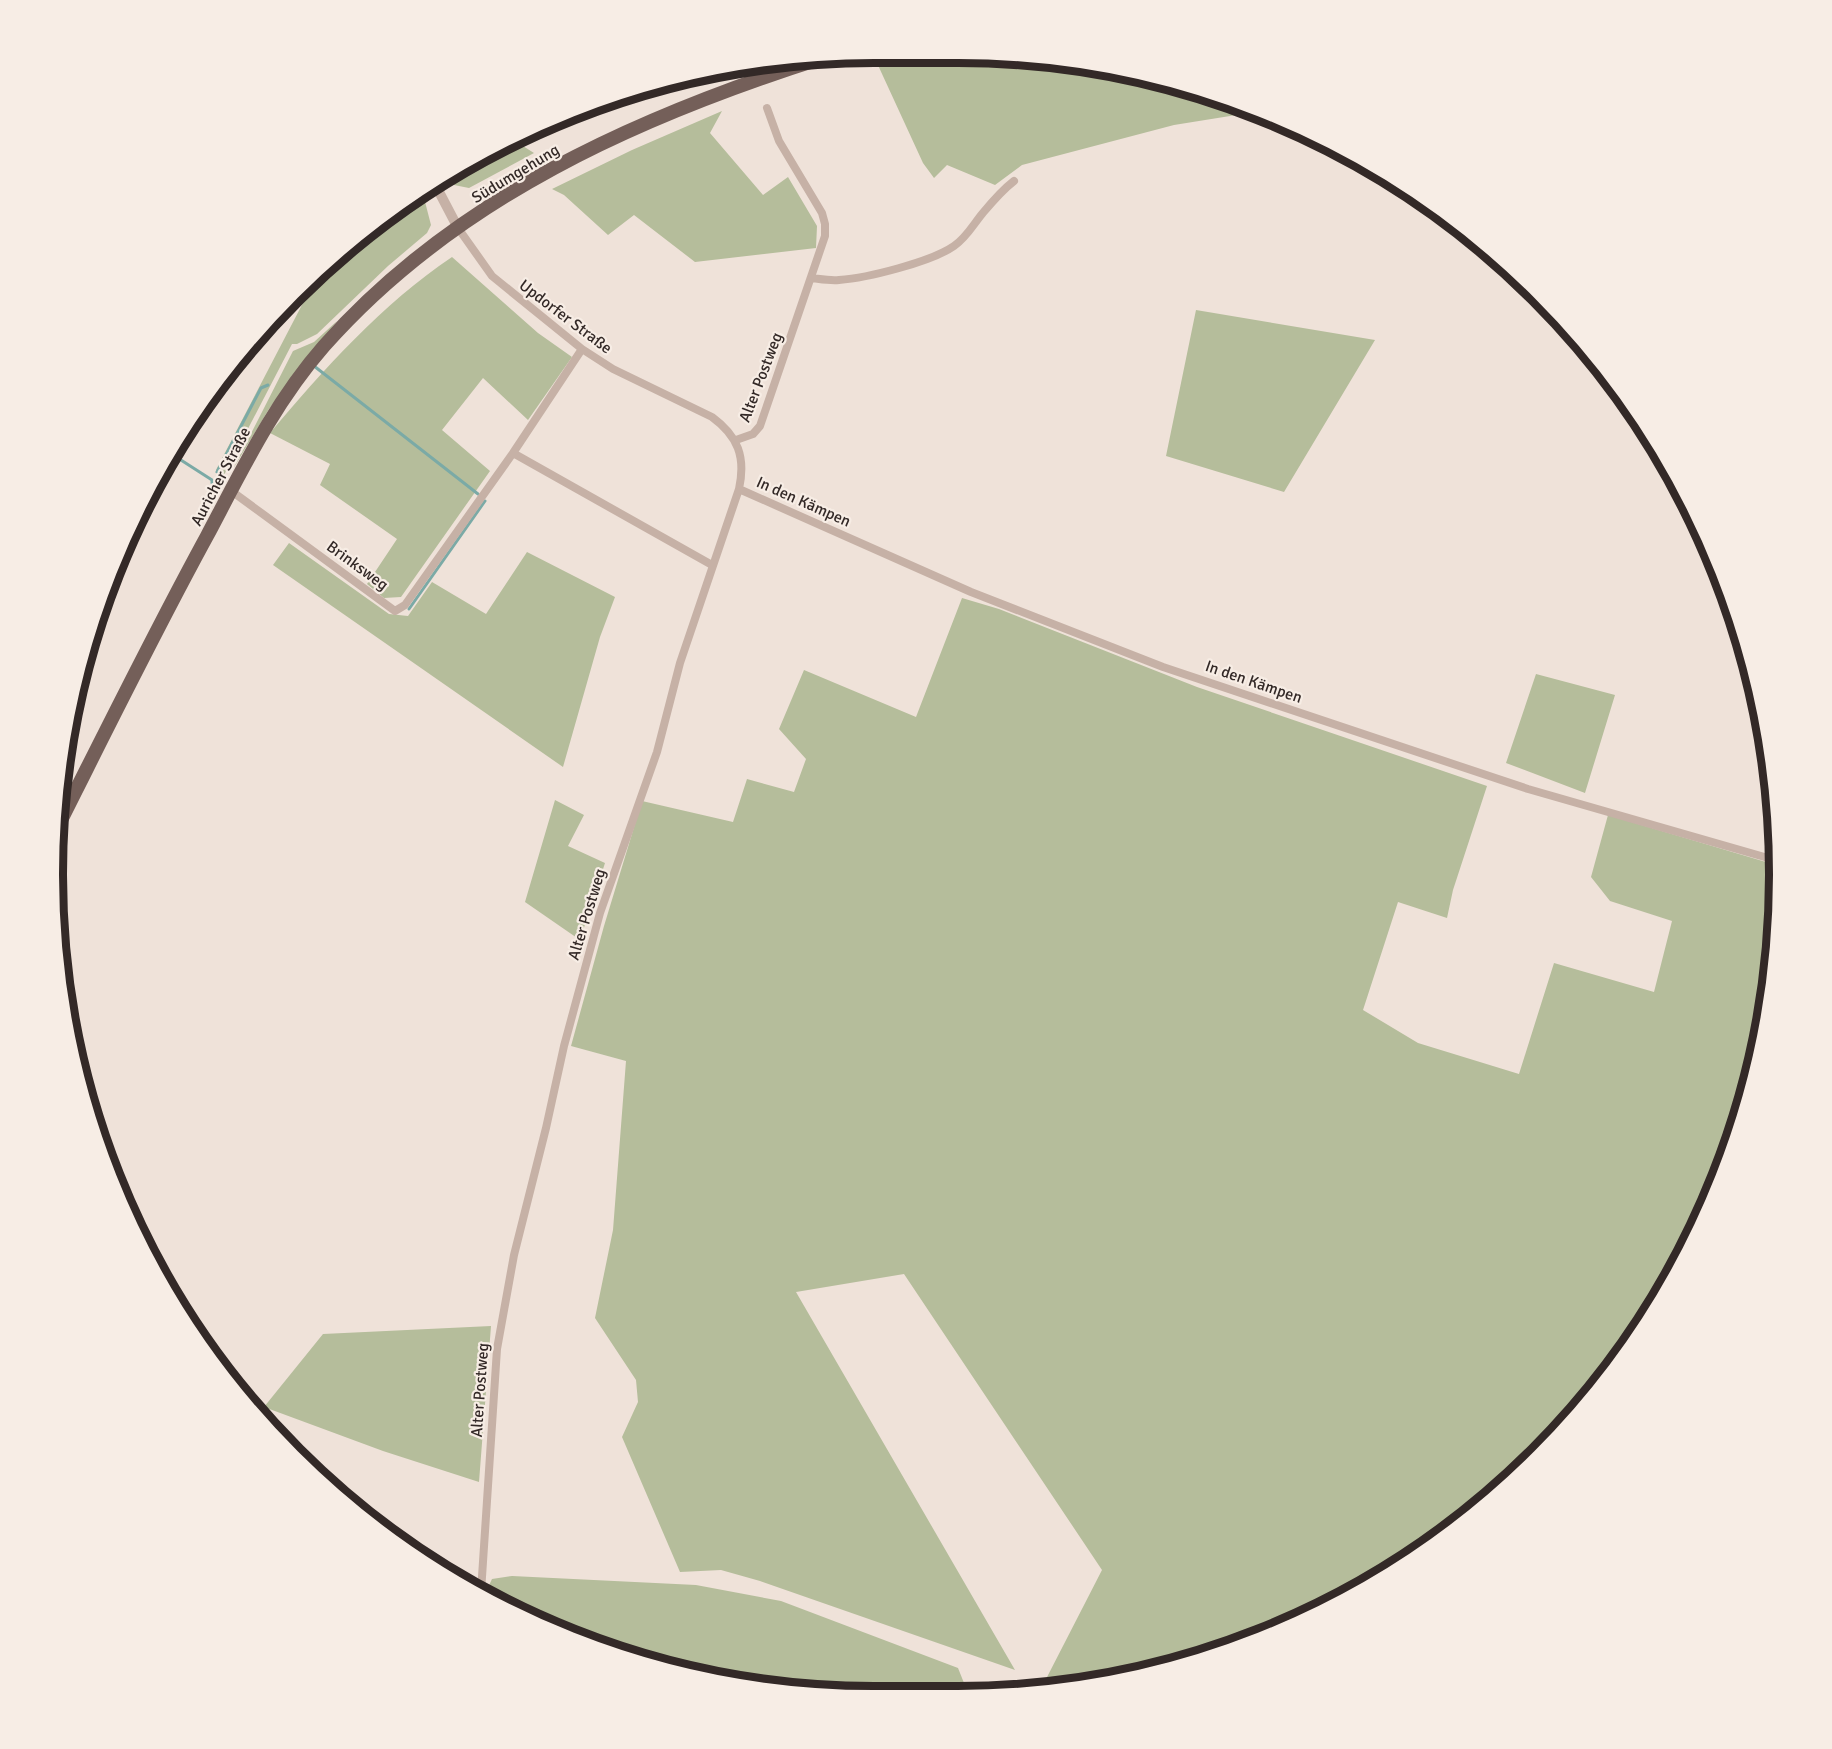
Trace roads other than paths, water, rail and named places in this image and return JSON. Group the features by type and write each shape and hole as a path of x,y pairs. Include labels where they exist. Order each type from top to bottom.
{"main road":[{"name":"Südumgehung","path":"458,228 550,169 602,142 658,117 792,68"},
{"name":"Auricher Straße","path":"66,810 230,490 280,403 323,348 358,310 397,275 458,228"}],"street":[{"name":"Alter Postweg","path":"482,1584 496,1349 514,1255 564,1046 600,913 657,752 680,663 739,489 742,468 736,440 753,434 760,426 825,236 825,224 812,195 779,141 767,108"},
{"path":"811,278 836,281 860,277 901,267 955,246 1001,191 1014,181"},
{"path":"439,191 458,228"},
{"name":"Updorfer Straße","path":"458,228 492,276 582,349 613,369 712,417 723,424 736,440"},
{"name":"Brinksweg","path":"230,490 395,611 405,605 513,453 582,349"},
{"path":"513,453 712,566"},
{"name":"In den Kämpen","path":"739,489 971,592 1163,667 1528,789 1768,858"}],"waterway":[{"path":"314,366 478,494"},
{"path":"217,472 261,388 268,385"},
{"path":"179,458 212,480 212,483"},
{"path":"409,609 485,501"}]}
